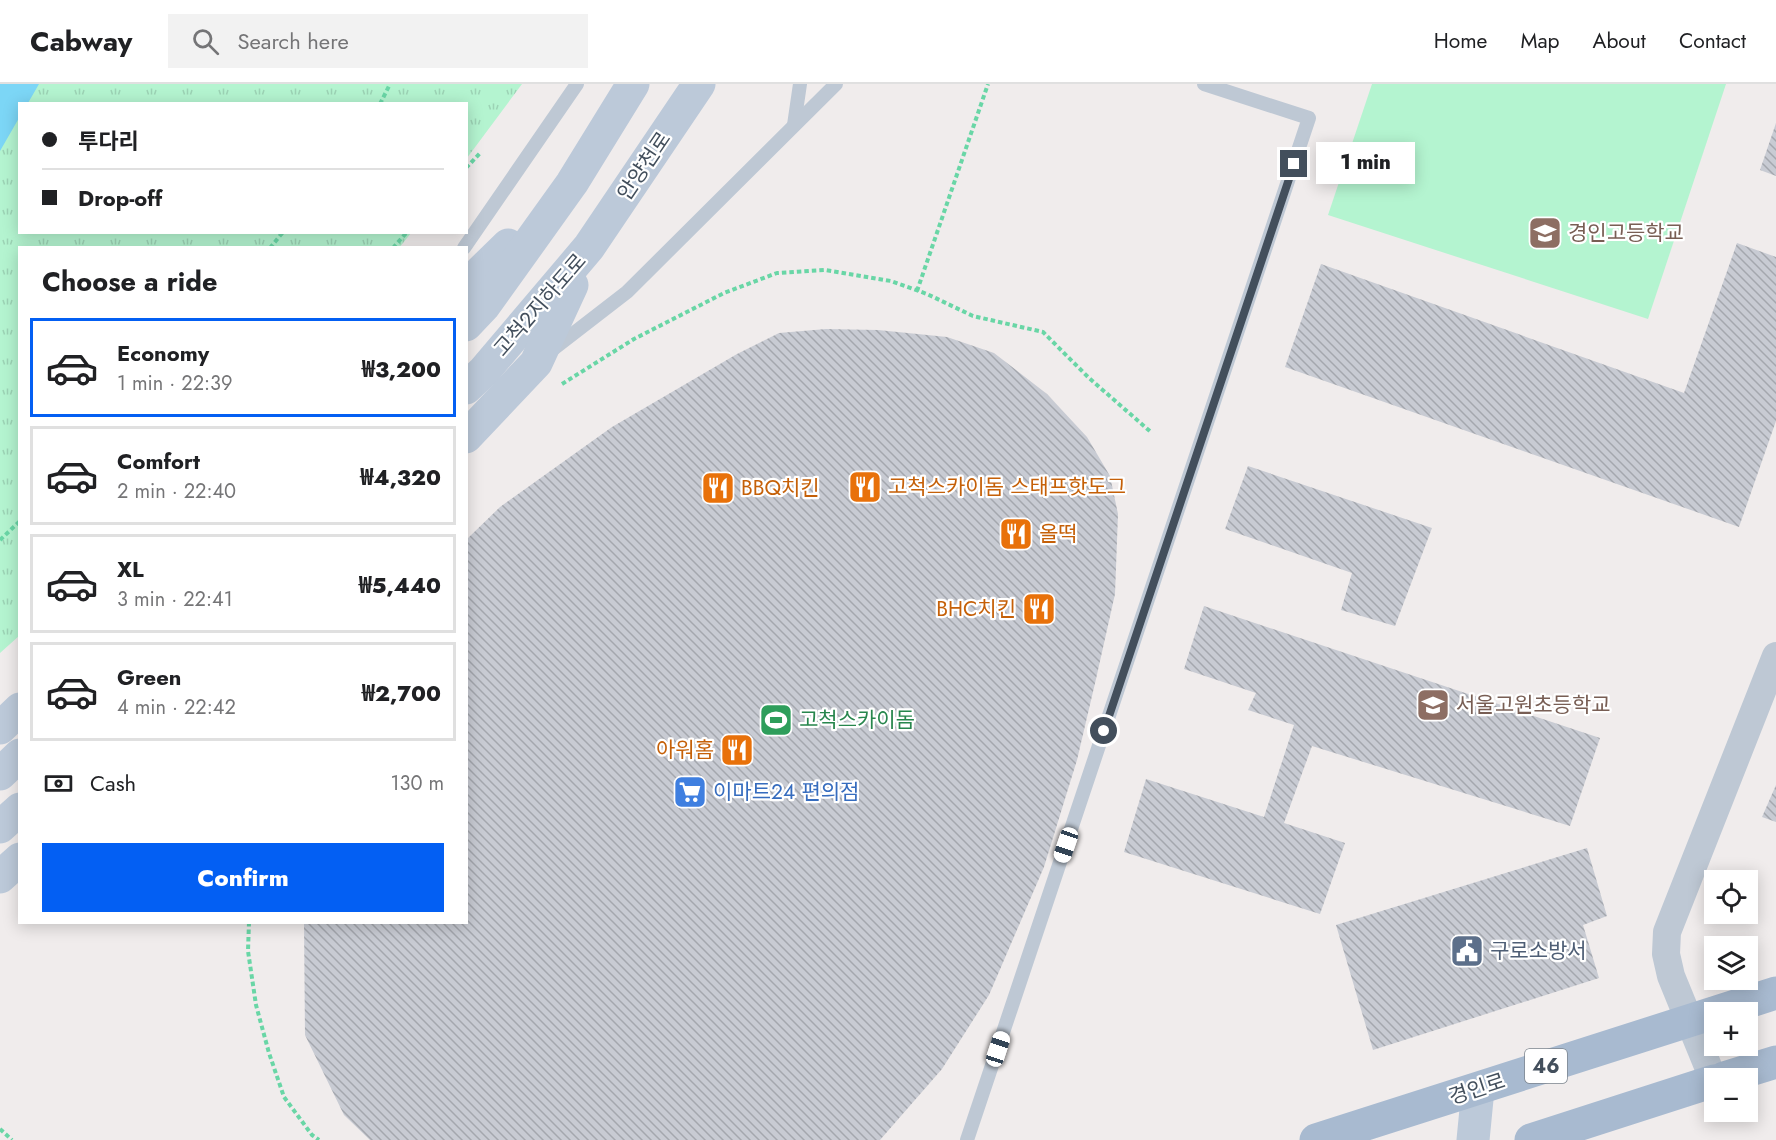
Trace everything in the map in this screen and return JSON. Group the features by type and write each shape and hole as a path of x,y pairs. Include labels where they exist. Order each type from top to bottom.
{"main road":[{"path":"468,284 572,183 633,84"},
{"name":"안양천로","path":"589,248 699,84"},
{"name":"고척2지하도로","path":"468,322 484,306 572,183"},
{"path":"468,435 536,363 589,248"},
{"name":"고척2지하도로","path":"468,386 484,371 589,248"},
{"path":"0,728 18,711"},
{"path":"0,774 18,757"},
{"path":"0,828 18,811"},
{"path":"0,877 18,861"},
{"name":"경인로","path":"1316,1140 1776,993"},
{"path":"1756,1068 1776,1062"},
{"path":"1531,1140 1704,1084"},
{"path":"1473,1140 1478,1089"}],"street":[{"path":"1709,1068 1671,976 1666,954 1667,933 1776,656"}],"lane":[{"path":"465,246 577,84"},
{"path":"792,84 794,125"},
{"path":"794,125 800,84"},
{"path":"536,363 627,292 836,84"},
{"path":"967,1140 1310,118 1204,84"}],"path":[{"path":"381,102 390,84"},
{"path":"917,291 988,84"},
{"path":"468,166 481,152"},
{"path":"272,246 281,234"},
{"path":"395,246 405,234"},
{"path":"557,387 644,334 724,293 777,273 825,270 891,281 973,316 1043,332 1089,378 1152,433"},
{"path":"0,540 18,523"},
{"path":"249,924 248,951 256,1005 269,1053 284,1097 312,1135 319,1140"},
{"path":"0,1130 12,1140"}],"green space":[{"path":"0,84 522,84 468,157 468,102 18,102 18,234 410,234 401,246 18,246 18,637 0,653"},
{"path":"1372,84 1726,84 1648,319 1328,215"}],"water":[{"path":"0,84 39,84 29,102 18,102 18,120 0,151"}],"building":[{"path":"1776,123 1776,176 1760,170"},
{"path":"1737,243 1776,257 1776,421 1739,527 1285,367 1321,264 1684,393"},
{"name":"고척스카이돔","path":"826,329 878,330 947,337 994,353 1047,394 1087,437 1110,476 1118,514 1115,594 1096,679 1077,760 1044,867 989,995 942,1069 880,1140 370,1140 344,1115 305,1035 304,924 468,924 468,538 500,507 612,427 737,354 779,333"},
{"path":"1248,466 1432,528 1395,626 1341,610 1352,573 1225,529"},
{"path":"1204,606 1600,738 1570,826 1312,746 1284,823 1345,843 1320,914 1124,852 1146,779 1264,817 1294,725 1248,710 1256,693 1184,669"},
{"path":"1776,785 1776,822 1762,817"},
{"name":"구로소방서","path":"1587,848 1607,916 1583,925 1599,978 1373,1050 1336,925"}],"place":[{"name":"경인고등학교","path":"1545,233"},
{"name":"고척스카이돔 스태프핫도그","path":"865,487"},
{"name":"BBQ치킨","path":"718,488"},
{"name":"올떡","path":"1016,534"},
{"name":"BHC치킨","path":"1039,609"},
{"name":"서울고원초등학교","path":"1433,705"},
{"name":"고척스카이돔","path":"776,720"},
{"name":"아워홈","path":"737,750"},
{"name":"이마트24 편의점","path":"690,792"},
{"name":"구로소방서","path":"1467,951"}],"route":[{"path":"1104,731 1294,164"}]}
